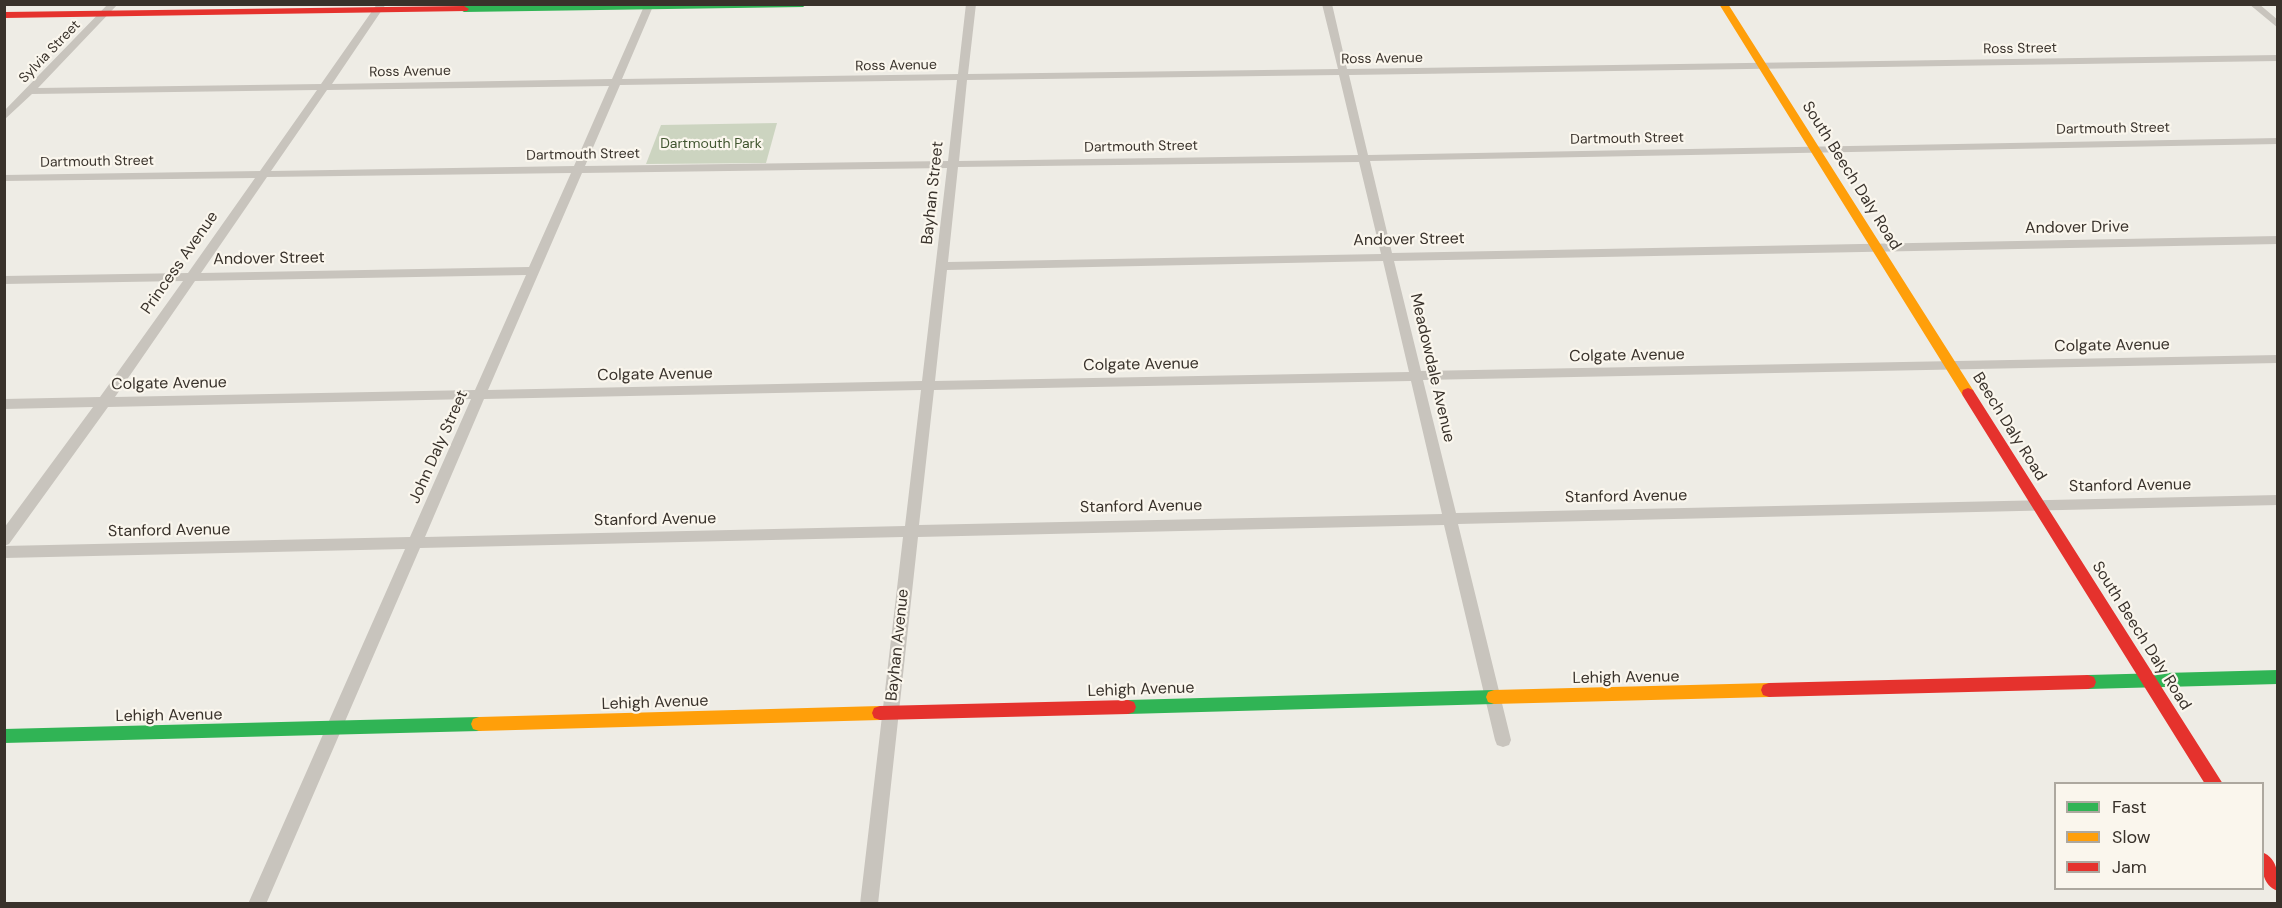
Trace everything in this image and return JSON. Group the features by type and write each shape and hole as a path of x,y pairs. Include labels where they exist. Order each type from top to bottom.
{"street":[{"path":"4,15 110,9 803,4"},
{"name":"Bayhan Street","path":"927,386 971,4"},
{"name":"Meadowdale Avenue","path":"1327,4 1503,740"},
{"name":"South Beech Daly Road","path":"1723,4 1951,366"},
{"path":"2253,4 2277,25"},
{"name":"John Daly Street","path":"257,903 650,6"},
{"name":"Princess Avenue","path":"4,540 104,402 380,7"},
{"name":"Sylvia Street","path":"4,117 110,9"},
{"name":"Ross Street","path":"1762,67 2042,60 2277,58"},
{"name":"Ross Avenue","path":"30,91 1762,67"},
{"name":"Dartmouth Street","path":"4,178 1365,158 2277,141"},
{"name":"Andover Drive","path":"1877,249 2277,240"},
{"name":"Andover Street","path":"941,266 1877,249"},
{"name":"Andover Street","path":"4,280 534,271"},
{"name":"Colgate Avenue","path":"4,404 2277,359"},
{"name":"Beech Daly Road","path":"1951,366 2039,506"},
{"name":"Bayhan Avenue","path":"868,903 927,386"},
{"name":"Stanford Avenue","path":"4,552 2277,500"},
{"name":"South Beech Daly Road","path":"2039,506 2213,782"},
{"name":"Lehigh Avenue","path":"4,736 2277,677"},
{"path":"2264,863 2277,884"}],"green space":[{"name":"Dartmouth Park","path":"777,123 766,163 646,164 661,125"}],"traffic: fast":[{"path":"464,9 803,4"},
{"path":"2088,682 2278,677"},
{"path":"1128,707 1494,697"},
{"path":"4,736 479,724"}],"traffic: slow":[{"path":"1723,4 1968,393"},
{"path":"1494,697 1769,690"},
{"path":"479,724 880,713"}],"traffic: jam":[{"path":"4,15 464,9"},
{"path":"1968,393 2214,782"},
{"path":"1769,690 2088,682"},
{"path":"880,713 1128,707"},
{"path":"2264,863 2278,883"}]}
